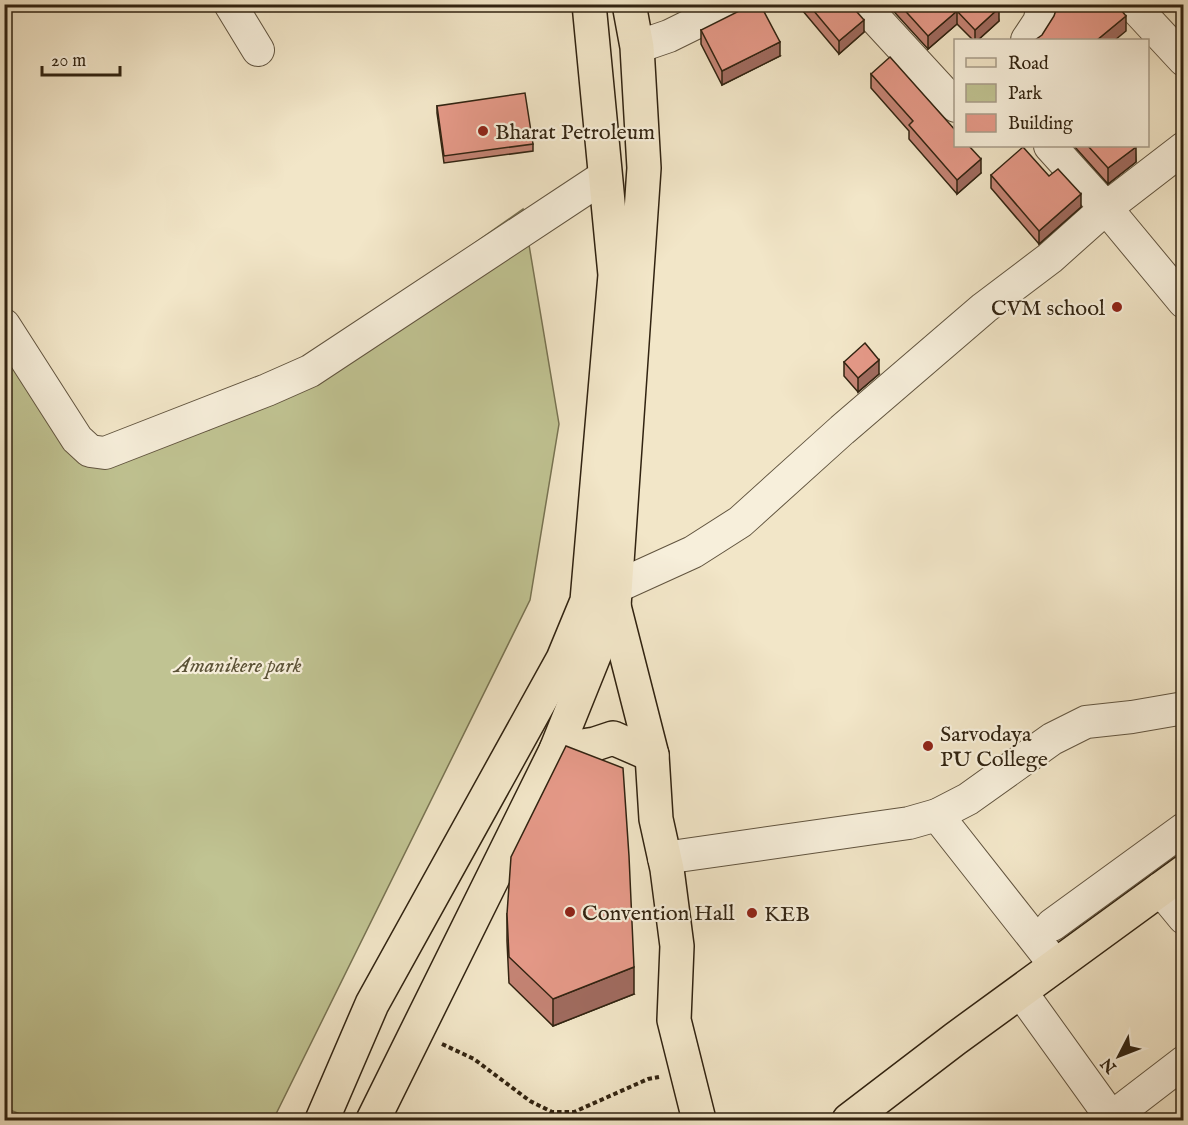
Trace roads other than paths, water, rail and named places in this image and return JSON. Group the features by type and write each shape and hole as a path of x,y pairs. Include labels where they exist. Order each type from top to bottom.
{"main road":[{"path":"589,4 615,275 606,591 652,755 656,819 677,946 674,1020 699,1120"},
{"path":"374,1120 556,750 606,591 644,168 637,47 629,4"},
{"path":"322,1120 372,1004 563,659 587,601 606,591"},
{"path":"556,750 595,744 613,738 652,755"},
{"path":"849,1120 1172,881"}],"street":[{"path":"230,4 258,50"},
{"path":"637,47 669,36 734,4"},
{"path":"861,4 954,104"},
{"path":"1028,39 1039,22 1044,4"},
{"path":"1132,4 1184,60"},
{"path":"1051,147 1106,208 1184,302"},
{"path":"606,591 693,552 740,522 842,430 984,308 1050,258 1106,208 1184,148"},
{"path":"4,324 77,439 90,451 105,453 310,371 605,176"},
{"path":"664,858 909,823 937,815 968,799 1052,739 1086,722 1184,708"},
{"path":"937,815 1056,966"},
{"path":"1052,925 1184,829"},
{"path":"1172,881 1184,918"},
{"path":"1021,992 1112,1119 1184,1062"}],"place":[{"name":"Bharat Petroleum","path":"483,131"},
{"name":"CVM school","path":"1117,307"},
{"name":"Sarvodaya PU College","path":"928,746"},
{"name":"Convention Hall","path":"570,912"},
{"name":"KEB","path":"752,913"}],"park label":[{"name":"Amanikere park","path":"238,664"}]}
